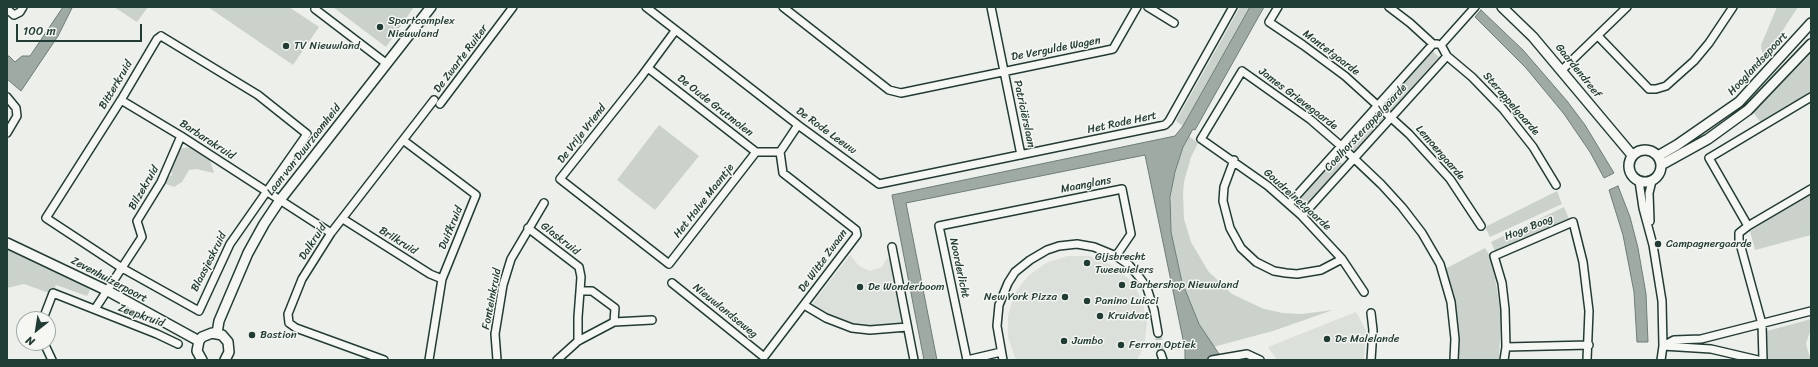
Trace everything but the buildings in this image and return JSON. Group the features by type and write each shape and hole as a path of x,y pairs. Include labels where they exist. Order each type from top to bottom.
{"street":[{"path":"7,9 14,15 20,12 23,7"},
{"name":"Laan van Duurzaamheid","path":"218,333 219,321 248,253 264,224 280,200 431,7"},
{"name":"De Zwarte Ruiter","path":"440,104 513,7"},
{"name":"De Rode Leeuw","path":"646,7 798,125 878,184 1021,155"},
{"name":"De Vergulde Wagen","path":"783,7 889,90 901,92 1112,49 1137,7"},
{"name":"Patriciërslaan","path":"991,7 1021,155"},
{"path":"1148,7 1174,23"},
{"name":"Het Rode Hert","path":"1021,155 1165,125 1169,121 1233,7"},
{"name":"Mantetgaarde","path":"1278,7 1269,22 1345,76 1391,118"},
{"path":"1389,7 1410,23 1433,44 1442,45 1475,7"},
{"name":"Gaardendreef","path":"1502,7 1533,37 1562,70 1632,155"},
{"path":"1562,70 1627,7"},
{"path":"1598,36 1649,89 1656,89 1666,86 1694,61 1709,43 1733,7"},
{"path":"315,9 387,64"},
{"name":"Hooglandsepoort","path":"1660,161 1677,145 1739,102 1811,23"},
{"name":"De Vrije Vriend","path":"669,264 560,179 648,68 675,31"},
{"name":"Bitterkruid","path":"122,268 46,218 121,100 157,39 161,36 258,96 307,134"},
{"name":"Coelhorsterappelgaarde","path":"1289,204 1433,44"},
{"path":"1660,161 1708,139 1748,110 1811,44"},
{"name":"Sterappelgaarde","path":"1442,45 1447,56 1472,77 1503,108 1533,147 1556,185"},
{"name":"Coelhorsterappelgaarde","path":"1302,216 1447,56"},
{"name":"De Oude Grutmolen","path":"648,68 756,152 780,152"},
{"name":"James Grievegaarde","path":"1201,139 1242,71 1311,120 1354,157 1402,207 1422,233 1440,264 1451,302 1455,338 1454,360"},
{"path":"1748,226 1709,158 1811,97"},
{"path":"7,98 14,105 17,113 17,118 7,133"},
{"name":"Barbarakruid","path":"121,100 182,136 280,200"},
{"name":"Dalkruid","path":"384,360 324,338 289,323 288,314 302,279 331,233 434,100"},
{"name":"Lemoengaarde","path":"1391,118 1450,179 1482,226"},
{"path":"780,152 798,125"},
{"name":"Blaasjeskruid","path":"122,268 199,311 230,244 307,134"},
{"name":"Bilzekruid","path":"108,291 142,237 137,221 161,182 182,136"},
{"name":"Goudreinetgaarde","path":"1201,139 1234,160 1302,216 1342,259 1364,292"},
{"name":"Duifkruid","path":"403,140 476,195 442,279 429,360"},
{"path":"1652,181 1639,181 1632,177 1628,169 1628,162 1632,155 1637,151 1647,149 1655,152 1660,161 1659,174 1652,181 1649,193 1650,227 1662,301 1663,346 1661,360"},
{"name":"Het Halve Maantje","path":"669,264 756,152"},
{"name":"De Witte Zwaan","path":"764,357 857,235 856,230 783,173 780,152"},
{"path":"1234,160 1224,187 1223,201 1230,228 1241,248 1256,262 1274,271 1297,274 1321,270 1342,259"},
{"path":"1639,181 1643,208 1650,227"},
{"name":"Maanglans","path":"1031,207 1122,189 1131,234 1116,256"},
{"path":"1763,360 1762,324 1739,240 1739,233 1748,226 1811,189"},
{"path":"280,200 331,233"},
{"name":"Fonteinkruid","path":"497,360 495,334 503,285 511,259 544,203"},
{"name":"Noorderlicht","path":"1001,352 967,360 939,226 1031,207"},
{"name":"Brilkruid","path":"343,219 430,274 442,279"},
{"name":"Hoge Boog","path":"1506,347 1505,310 1502,283 1494,256 1572,222 1583,262 1589,311 1588,345"},
{"name":"Glaskruid","path":"528,228 579,267 581,277 578,340"},
{"name":"Zevenhuizerpoort","path":"7,242 108,291 199,341"},
{"path":"1003,360 997,328 1000,305 1011,279 1024,264 1046,250 1068,245 1091,246 1116,256 1136,273 1147,288 1154,310 1158,333"},
{"path":"892,247 914,360"},
{"name":"Nieuwlandseweg","path":"672,283 764,357"},
{"name":"Zeepkruid","path":"95,310 108,291"},
{"path":"580,291 592,291 615,308 614,322"},
{"name":"Zeepkruid","path":"46,311 53,294 158,334 178,344"},
{"path":"804,305 826,318 852,328 870,330 907,327"},
{"path":"1663,346 1674,340 1701,339 1811,311"},
{"path":"1371,313 1373,330 1371,360"},
{"path":"557,360 578,340 614,322 652,320"},
{"path":"202,360 198,351 199,341 207,334 218,333 226,338 228,342 230,352 228,359"},
{"path":"1504,360 1506,347 1588,345 1587,360"},
{"path":"1663,346 1711,349 1758,360"},
{"path":"1212,360 1247,354 1260,360"}],"shaded area":[{"path":"63,7 72,8 58,36 21,91 7,79 7,56 15,62 22,56 30,56"},
{"path":"114,7 148,7 137,22"},
{"name":"TV Nieuwland","path":"208,7 289,7 319,27 293,65"},
{"name":"Sportcomplex Nieuwland","path":"333,7 414,7 386,47"},
{"path":"1240,7 1250,7 1183,126 1176,121"},
{"path":"1250,7 1264,7 1195,130 1193,129 1183,147 1175,172 1170,197 1171,232 1182,282 1199,324 1223,360 1185,360 1185,349 1145,155 906,203 937,360 924,360 892,195 1175,136 1183,126"},
{"path":"1777,7 1798,7 1766,56 1762,52 1761,45"},
{"path":"1481,10 1523,50 1567,101 1585,125 1614,173 1604,178 1590,152 1564,114 1526,68 1475,17"},
{"path":"1431,50 1439,57 1391,111 1383,105"},
{"path":"1811,54 1811,94 1762,124 1753,112"},
{"path":"1377,112 1384,119 1355,152 1347,145"},
{"path":"659,125 699,156 655,210 617,180"},
{"path":"1189,136 1198,143 1191,157 1184,182 1184,219 1191,242 1208,271 1232,294 1264,309 1283,313 1301,314 1333,310 1273,331 1213,347 1199,324 1182,282 1171,232 1170,210 1172,184 1183,147"},
{"path":"192,147 210,160 214,173 196,169 189,170 182,182 174,187 161,182 172,175 170,164 176,149"},
{"path":"1336,158 1343,164 1302,210 1295,204"},
{"path":"1618,186 1630,217 1638,248 1646,294 1648,342 1637,342 1634,292 1623,235 1609,190"},
{"path":"1557,191 1562,204 1490,237 1485,227"},
{"path":"1811,193 1811,235 1755,250 1750,231"},
{"path":"1564,207 1569,219 1495,251 1491,242"},
{"path":"7,248 71,277 90,290 87,296 56,285 54,290 49,293 24,284 7,288"},
{"path":"1485,248 1490,256 1501,314 1499,360 1458,360 1458,327 1454,298 1445,269"},
{"name":"De Wonderboom","path":"850,255 859,266 870,271 882,267 887,258 889,258 901,319 899,324 870,327 851,324 827,314 812,304"},
{"path":"1067,256 1089,256 1110,264 1129,279 1142,299 1147,323 1144,347 1137,360 1016,360 1008,337 1008,315 1015,293 1028,276 1046,263"},
{"name":"De Malelande","path":"1356,312 1366,330 1364,360 1277,360 1268,347"},
{"path":"1811,319 1811,329 1806,343 1811,360 1768,359 1767,331"}],"tunnel":[{"path":"1158,333 1161,354"}],"place":[{"name":"Sportcomplex Nieuwland","path":"380,27"},
{"name":"TV Nieuwland","path":"286,46"},
{"name":"Campagnergaarde","path":"1658,244"},
{"name":"Gijsbrecht Tweewielers","path":"1087,263"},
{"name":"Barbershop Nieuwland","path":"1122,285"},
{"name":"De Wonderboom","path":"860,287"},
{"name":"New York Pizza","path":"1065,297"},
{"name":"Panino Luicci","path":"1087,301"},
{"name":"Kruidvat","path":"1100,316"},
{"name":"Bastion","path":"252,335"},
{"name":"De Malelande","path":"1327,339"},
{"name":"Jumbo","path":"1064,341"},
{"name":"Ferron Optiek","path":"1121,345"}]}
